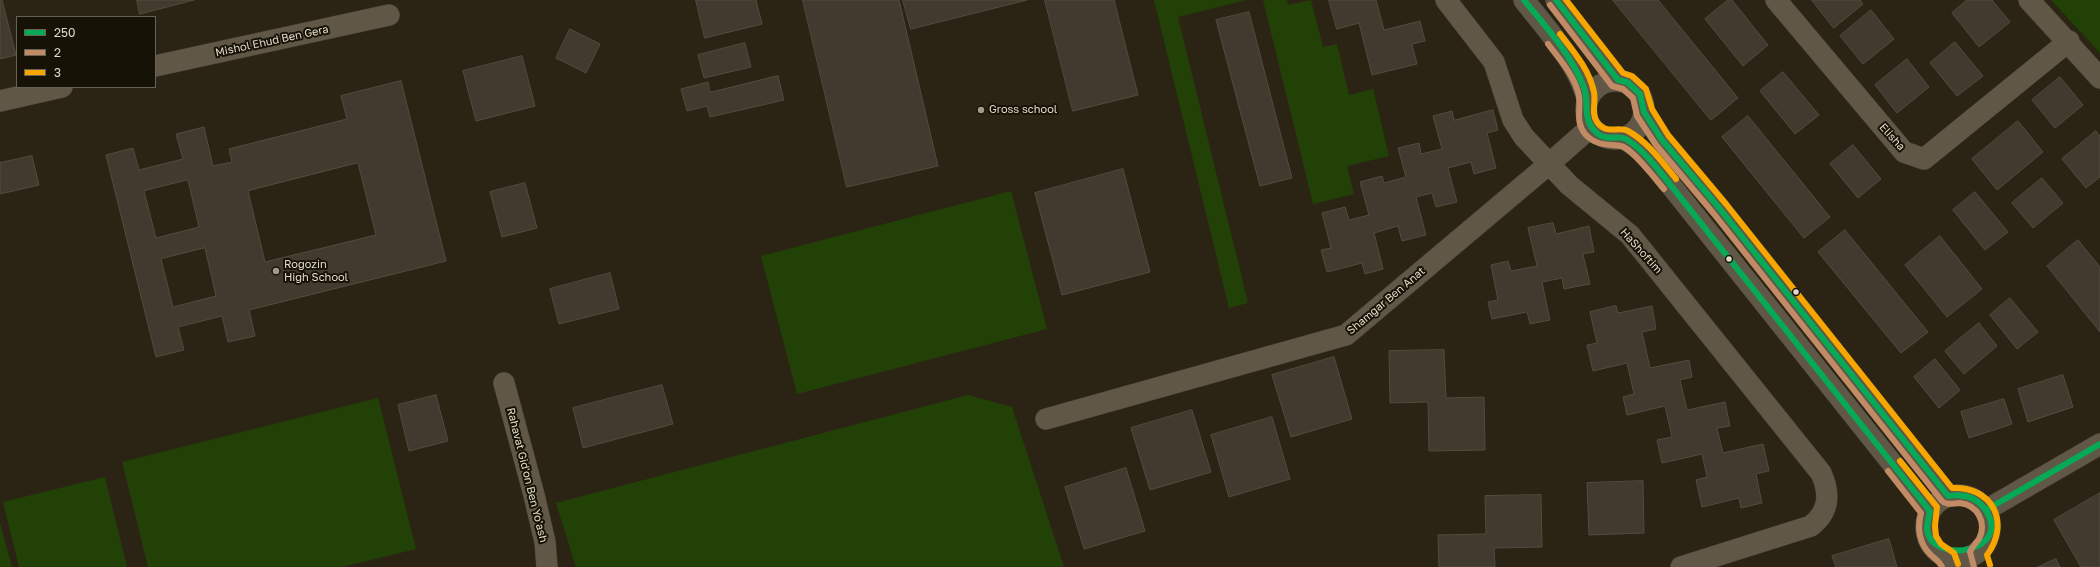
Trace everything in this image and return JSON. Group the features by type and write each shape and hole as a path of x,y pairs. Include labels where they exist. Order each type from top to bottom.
{"street":[{"name":"HaShoftim","path":"1446,0 1494,62 1513,120 1524,137 1588,202 1630,235 1821,472 1827,485 1826,509 1819,519 1811,526 1681,567"},
{"path":"1524,0 1575,67 1582,81 1587,98"},
{"path":"1556,0 1618,80"},
{"name":"Elisha","path":"1776,0 1904,152 1924,159 2069,41"},
{"path":"2029,0 2069,41 2100,78"},
{"name":"Mishol Ehud Ben Gera","path":"156,66 389,15"},
{"path":"1644,112 1640,125 1636,131 1624,138 1609,139 1596,133 1591,127 1586,118 1585,108 1587,98 1592,90 1608,80 1627,82 1640,94 1644,112 1662,140 1720,209 1948,496"},
{"path":"0,101 58,88"},
{"name":"Shamgar Ben Anat","path":"1046,419 1346,335 1591,127"},
{"path":"1624,138 1642,151 1657,168 1930,511"},
{"name":"Rahavat Gid'on Ben Yo'ash","path":"504,383 543,534 547,567"},
{"path":"1986,510 2100,444"},
{"path":"1966,495 1980,503 1986,510 1990,519 1989,538 1980,560 1963,559 1949,562 1937,552 1928,538 1926,522 1930,511 1941,500 1948,496 1966,495"}],"green space":[{"path":"1154,0 1246,0 1178,17 1248,303 1229,308"},
{"path":"1263,0 1287,0 1288,5 1311,0 1323,47 1337,44 1349,95 1373,89 1389,156 1347,166 1354,194 1313,204"},
{"path":"2051,0 2100,0 2100,53"},
{"path":"1011,191 1047,329 797,394 761,256"},
{"path":"968,395 1012,407 1064,567 576,567 556,503"},
{"path":"378,398 416,549 342,567 148,567 122,462"},
{"path":"105,477 127,567 19,567 3,502"},
{"path":"0,523 12,567 0,567"}],"building":[{"path":"2,0 16,55 0,59 0,1"},
{"path":"137,0 194,0 140,14"},
{"path":"696,0 756,0 762,24 705,38"},
{"path":"803,0 899,0 938,166 847,187"},
{"path":"903,0 1027,0 911,29"},
{"path":"1045,0 1114,0 1138,95 1073,111"},
{"path":"1329,0 1376,0 1384,30 1420,21 1425,41 1412,44 1417,64 1372,75 1359,23 1337,29"},
{"path":"1613,0 1658,0 1738,98 1711,120"},
{"path":"1728,0 1732,0 1768,45 1743,66 1705,19"},
{"path":"1812,0 1860,0 1863,4 1834,28"},
{"path":"1967,0 1992,0 2010,22 1979,47 1952,13"},
{"path":"1871,10 1894,39 1863,64 1840,36"},
{"path":"1249,12 1292,178 1260,186 1216,20"},
{"path":"570,29 600,44 586,73 556,58"},
{"path":"1955,42 1983,76 1957,96 1930,63"},
{"path":"745,43 751,67 704,78 698,55"},
{"path":"522,56 535,106 476,121 463,71"},
{"path":"1907,59 1929,87 1897,113 1875,85"},
{"path":"1783,72 1819,115 1795,134 1760,91"},
{"path":"778,76 784,100 710,117 707,106 687,111 681,89 708,82 710,92"},
{"path":"2060,77 2083,105 2055,128 2032,100"},
{"path":"401,81 446,261 249,310 255,336 228,342 222,316 178,327 184,350 156,357 106,155 133,148 139,170 183,159 176,134 204,127 213,166 232,162 229,149 347,119 341,96","holes":["358,163 376,235 265,262 248,191","188,180 199,227 156,238 144,191","205,248 216,296 173,307 161,259"]},
{"path":"1493,110 1498,130 1487,133 1496,168 1474,174 1471,162 1448,168 1457,202 1436,207 1432,193 1416,197 1426,235 1402,241 1398,226 1374,233 1383,269 1365,274 1362,263 1327,272 1321,250 1331,248 1322,213 1345,207 1349,220 1369,215 1360,182 1382,176 1384,183 1406,177 1398,148 1419,143 1421,154 1442,149 1433,116 1452,111 1454,120"},
{"path":"1748,116 1830,217 1804,238 1722,137"},
{"path":"2018,121 2043,152 1997,190 1972,159"},
{"path":"2096,131 2100,136 2100,177 2086,188 2062,159"},
{"path":"1853,145 1881,179 1858,198 1830,164"},
{"path":"32,156 39,185 0,194 0,163"},
{"path":"1123,169 1150,272 1062,295 1035,193"},
{"path":"2042,178 2063,203 2033,228 2012,203"},
{"path":"525,183 537,228 502,237 490,192"},
{"path":"1975,192 2008,232 1985,250 1953,210"},
{"path":"1553,223 1556,234 1589,226 1594,252 1583,254 1590,284 1564,289 1562,278 1542,282 1550,320 1530,324 1527,312 1492,319 1488,302 1498,300 1491,265 1508,261 1511,271 1537,266 1528,228"},
{"path":"1845,230 1928,332 1901,353 1818,252"},
{"path":"1940,236 1982,289 1947,317 1905,265"},
{"path":"2078,240 2100,267 2100,332 2047,266"},
{"path":"610,273 619,309 559,324 550,289"},
{"path":"2010,298 2038,332 2017,349 1990,315"},
{"path":"1616,306 1618,313 1652,306 1656,329 1642,332 1650,368 1689,360 1692,377 1680,380 1687,410 1725,402 1730,426 1717,428 1723,453 1763,444 1769,471 1756,474 1762,503 1741,508 1739,498 1702,507 1696,480 1707,477 1702,454 1662,463 1657,440 1672,437 1665,406 1627,415 1623,397 1634,394 1627,363 1593,371 1587,345 1597,343 1590,312"},
{"path":"1979,323 1997,346 1964,374 1945,351"},
{"path":"1444,350 1446,398 1484,397 1485,450 1429,451 1428,402 1390,403 1389,351"},
{"path":"1334,357 1352,419 1291,437 1272,375"},
{"path":"1935,359 1960,390 1939,408 1914,377"},
{"path":"2063,375 2073,407 2028,422 2018,389"},
{"path":"662,385 673,424 583,448 573,408"},
{"path":"436,395 448,441 409,451 398,405"},
{"path":"2004,399 2012,424 1969,438 1961,412"},
{"path":"1192,410 1211,472 1150,490 1131,428"},
{"path":"1272,417 1290,479 1229,497 1211,435"},
{"path":"1126,468 1145,531 1084,549 1065,487"},
{"path":"1643,481 1644,533 1589,535 1587,483"},
{"path":"2100,493 2100,567 2081,567 2054,520"},
{"path":"1541,495 1542,547 1494,548 1495,567 1439,567 1438,535 1486,534 1485,496"},
{"path":"1889,539 1897,567 1836,567 1832,556"},
{"path":"2056,559 2060,567 2038,567"}],"transit line":[{"name":"250","path":"1524,0 1557,41 1578,73 1585,91 1588,118 1593,129 1597,134 1602,136 1626,139 1643,152 1657,168 1930,511 1927,529 1932,541 1942,548 1955,550 1969,549 1982,544 1990,535 1991,523 1984,508 1972,498 1958,495 1948,496 1720,209 1662,140 1644,112 1640,94 1627,82 1618,80 1556,0"},
{"name":"3","path":"1566,0 1623,73 1632,76 1646,89 1652,109 1668,135 1726,204 1952,488 1966,489 1978,493 1994,508 1997,519 1997,530 1994,543 1987,555 1990,565"},
{"name":"2","path":"1550,5 1612,86 1623,89 1633,98 1637,116 1656,145 1714,214 1942,501 1948,504 1966,504 1976,511 1982,527 1979,539 1970,552 1974,567"},
{"name":"3","path":"1560,34 1571,47 1589,76 1594,92 1594,115 1597,122 1604,128 1628,131 1642,141 1676,179"},
{"name":"2","path":"1548,44 1566,68 1577,89 1579,96 1579,120 1585,134 1593,141 1598,143 1626,148 1638,159 1664,189"},
{"name":"250","path":"1986,510 2100,444"},
{"name":"3","path":"1900,461 1937,507 1935,526 1936,536 1941,544 1954,553 1958,564"},
{"name":"2","path":"1888,471 1921,513 1919,524 1920,536 1927,551 1939,562 1942,567"}],"place":[{"name":"Gross school","path":"981,110"},
{"name":"Rogozin High School","path":"276,271"}]}
